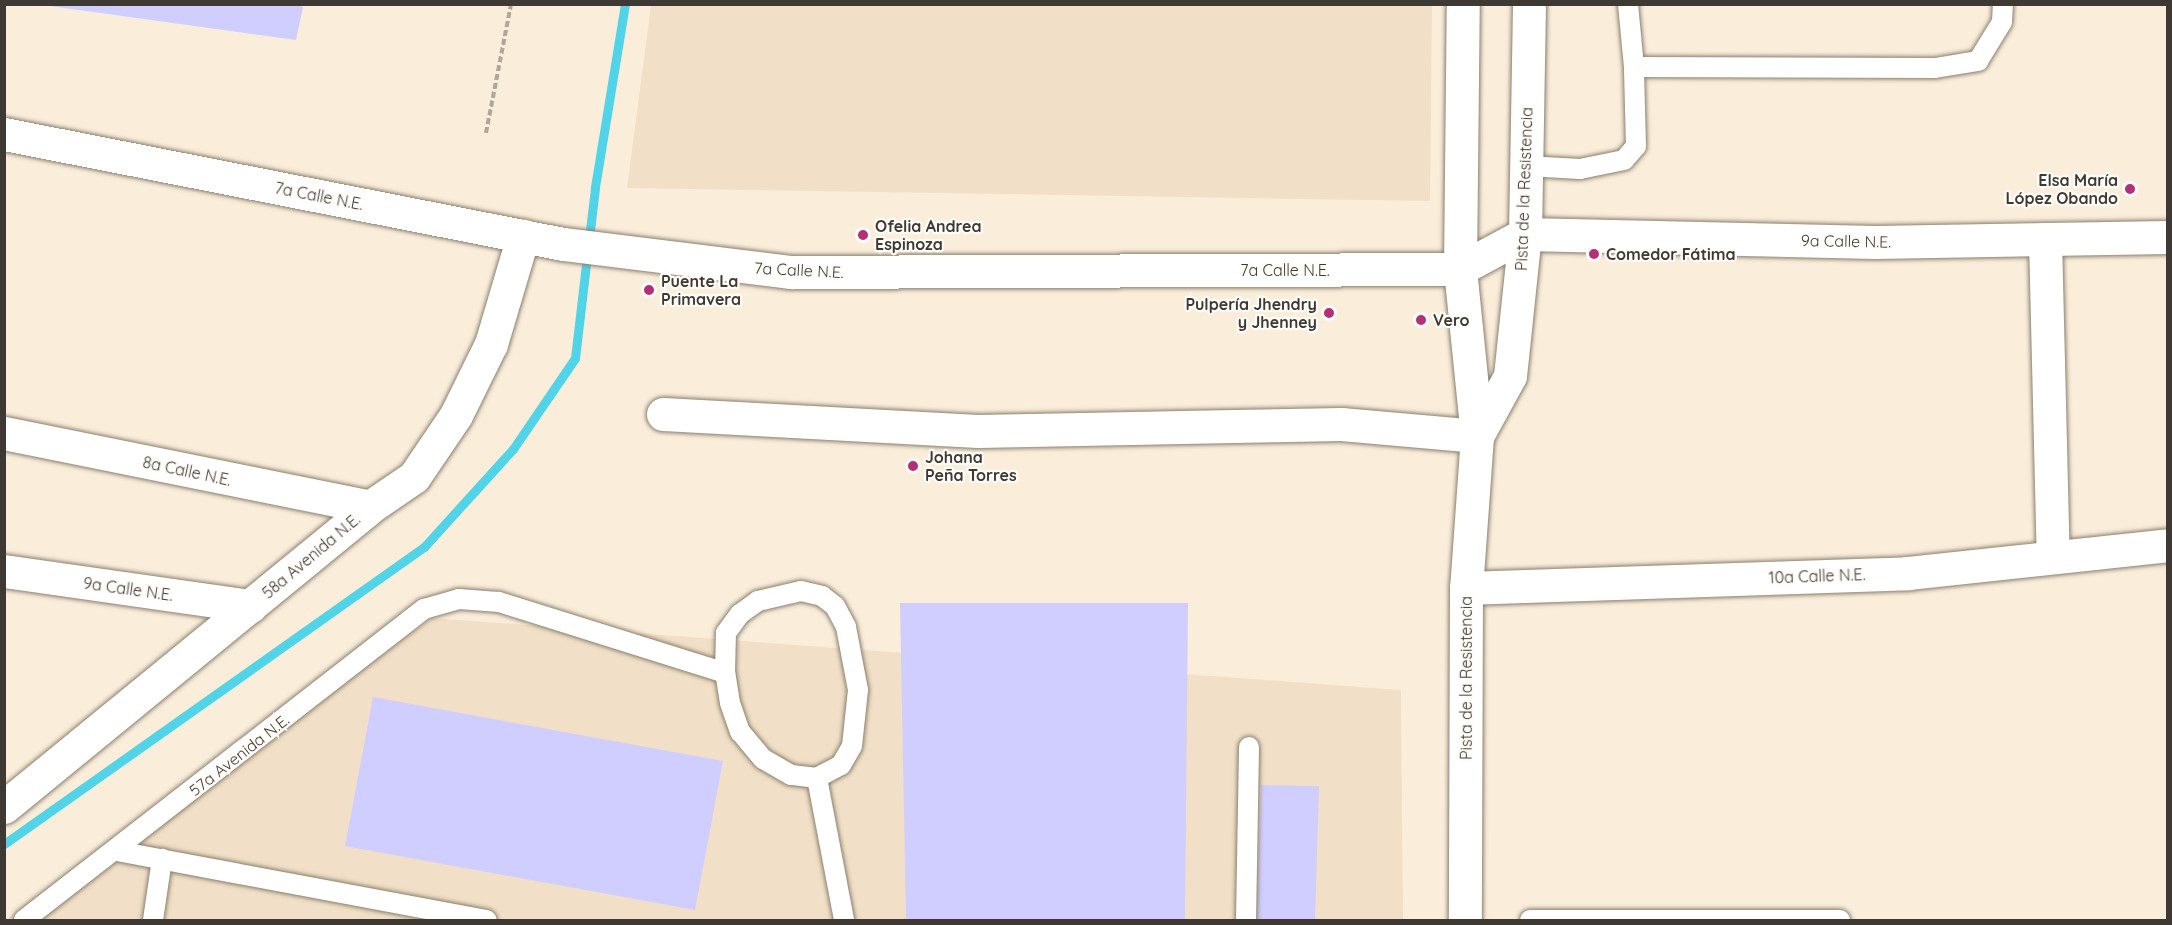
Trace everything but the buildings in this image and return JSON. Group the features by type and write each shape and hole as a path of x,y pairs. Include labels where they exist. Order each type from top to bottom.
{"street":[{"name":"Pista de la Resistencia","path":"1463,4 1460,269 1477,436 1466,588 1465,921"},
{"name":"Pista de la Resistencia","path":"1477,436 1510,376 1525,234 1529,4"},
{"name":"7a Calle N.E.","path":"4,134 614,253 791,272 1460,269 1525,234"},
{"name":"9a Calle N.E.","path":"1525,234 1875,242 2168,237"},
{"name":"58a Avenida N.E.","path":"7,803 370,507 414,477 456,415 491,344 523,236"},
{"path":"2045,239 2053,557"},
{"path":"663,414 978,431 1341,424 1477,436"},
{"name":"8a Calle N.E.","path":"4,433 370,507"},
{"name":"10a Calle N.E.","path":"1466,588 1908,573 2168,545"},
{"name":"9a Calle N.E.","path":"4,571 251,606"}],"lane":[{"path":"1526,166 1580,169 1624,160 1636,146 1634,67 1628,4"},
{"path":"1634,67 1958,67 1978,61 1987,50 2002,22 2003,4"},
{"path":"801,591 822,596 835,606 846,627 855,668 857,720 852,746 841,765 817,778 791,775 763,759 740,732 730,703 725,673 726,633 740,614 758,601 801,591"},
{"name":"57a Avenida N.E.","path":"24,921 117,851 424,609 459,599 500,602 725,673"},
{"path":"1246,921 1250,747"},
{"path":"817,778 844,921"},
{"path":"117,851 487,921"},
{"path":"153,921 162,859"},
{"path":"1530,921 1840,921"}],"path":[{"path":"486,133 511,4"}],"shaded area":[{"path":"651,5 1432,5 1430,201 627,188"},
{"path":"433,618 1401,690 1403,920 5,920"}],"waterway":[{"path":"4,844 424,547 513,449 575,358 595,187 625,4"}],"place":[{"name":"Elsa María López Obando","path":"2130,189"},
{"name":"Ofelia Andrea Espinoza","path":"863,235"},
{"name":"Comedor Fátima","path":"1594,254"},
{"name":"Puente La Primavera","path":"649,290"},
{"name":"Pulpería Jhendry y Jhenney","path":"1329,313"},
{"name":"Vero","path":"1421,320"},
{"name":"Johana Peña Torres","path":"913,466"}]}
